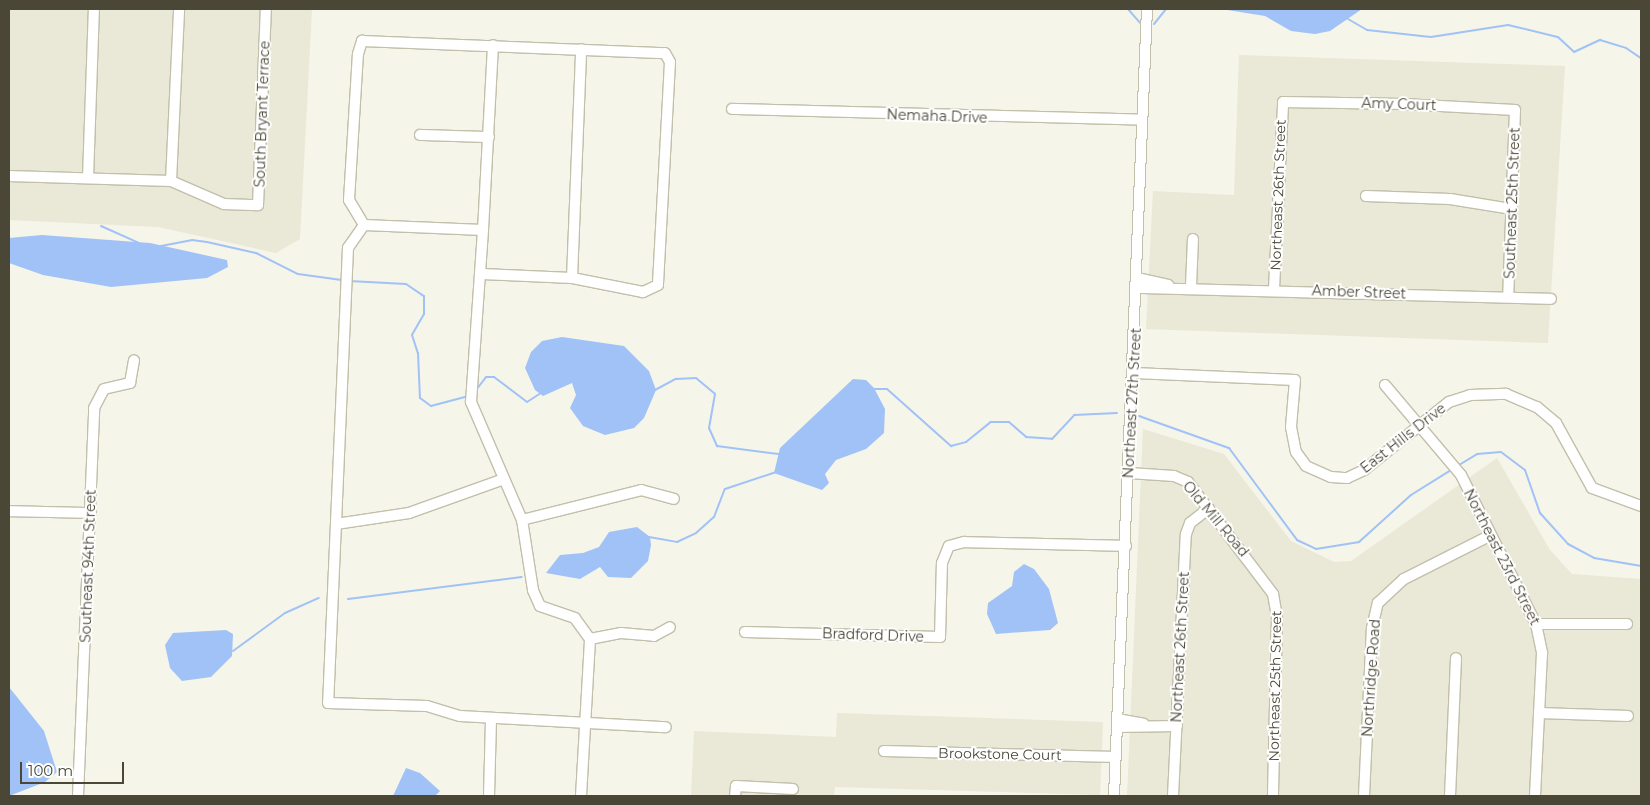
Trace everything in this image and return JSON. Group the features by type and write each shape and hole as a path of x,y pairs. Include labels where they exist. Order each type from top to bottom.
{"street":[{"path":"88,178 94,9"},
{"path":"171,181 179,9"},
{"name":"South Bryant Terrace","path":"9,176 171,181 224,204 258,205 266,9"},
{"name":"Northeast 27th Street","path":"1114,796 1138,283 1142,120 1148,9"},
{"path":"364,225 349,200 359,43 372,39 661,51 669,58 670,72 658,285 643,292 572,278 482,274"},
{"path":"493,45 482,274 471,402 522,520 532,590 540,606 575,618 590,639 581,796"},
{"path":"572,278 581,49"},
{"name":"Amy Court","path":"1283,102 1514,110"},
{"name":"Northeast 26th Street","path":"1274,289 1283,102"},
{"name":"Nemaha Drive","path":"732,109 1142,120"},
{"name":"Southeast 25th Street","path":"1508,297 1514,110"},
{"path":"420,135 489,137"},
{"path":"1366,196 1450,199 1512,209"},
{"path":"364,225 483,230"},
{"path":"364,225 348,248 328,703 427,706 460,716 666,727"},
{"path":"1191,286 1193,239"},
{"name":"Amber Street","path":"1138,283 1551,298"},
{"name":"Southeast 94th Street","path":"78,796 94,408 104,389 130,383 134,360"},
{"name":"East Hills Drive","path":"1134,373 1295,380 1291,427 1296,452 1306,466 1331,478 1364,470 1419,423 1449,402 1470,395 1516,397 1556,423 1592,488 1641,506"},
{"name":"Northeast 23rd Street","path":"1385,385 1449,458 1460,475 1536,624 1542,653 1535,796"},
{"name":"Old Mill Road","path":"1129,473 1181,478 1209,508 1264,578"},
{"path":"336,524 409,513 504,479"},
{"path":"522,520 641,490 674,499"},
{"name":"Northeast 26th Street","path":"1173,796 1186,534 1190,523 1209,508"},
{"path":"9,511 90,513"},
{"name":"Northridge Road","path":"1364,796 1372,628 1378,603 1404,579 1491,535"},
{"name":"Bradford Drive","path":"745,632 940,637 942,563 949,546 964,542 1126,546"},
{"name":"Northeast 25th Street","path":"1264,578 1277,612 1273,796"},
{"path":"1536,624 1627,624"},
{"path":"590,639 621,633 654,636 670,628"},
{"path":"1450,796 1456,658"},
{"path":"1539,712 1628,716"},
{"path":"488,796 492,718"},
{"path":"1117,723 1177,726"},
{"name":"Brookstone Court","path":"884,751 1116,757"},
{"path":"736,791 793,789"}],"shaded area":[{"path":"9,9 312,9 300,239 276,253 158,227 9,220"},
{"path":"1239,55 1565,66 1548,343 1146,329 1153,191 1234,195"},
{"path":"1143,429 1224,454 1291,541 1334,562 1351,561 1497,458 1550,550 1572,574 1641,579 1641,796 1127,796"},
{"path":"837,713 1103,722 1100,795 835,787 834,796 691,796 694,731 836,737"}],"water":[{"path":"1221,9 1362,9 1330,31 1315,34 1291,31 1265,16"},
{"path":"42,235 150,243 227,260 228,267 207,278 111,287 43,275 9,263 9,238"},
{"path":"562,337 624,346 649,371 656,390 644,418 634,428 605,435 583,426 570,408 576,395 572,383 543,396 535,390 525,368 531,352 542,341"},
{"path":"853,379 866,380 874,388 885,409 884,433 866,449 836,460 825,474 829,483 822,490 774,473 780,448"},
{"path":"637,527 650,537 651,545 648,561 631,578 608,577 600,567 580,579 546,573 560,555 583,553 599,547 609,532"},
{"path":"1024,564 1034,569 1049,589 1058,623 1050,630 996,634 987,614 988,603 1012,586 1014,572"},
{"path":"226,630 233,634 232,656 211,677 182,681 170,668 165,645 173,633"},
{"path":"9,687 44,731 57,772 45,782 9,796"},
{"path":"406,768 420,773 440,791 435,796 393,796"}],"waterway":[{"path":"1128,9 1140,23"},
{"path":"1154,24 1166,9"},
{"path":"1348,19 1367,30 1431,37 1508,25 1558,37 1574,52 1600,40 1626,48 1641,58"},
{"path":"101,226 139,243"},
{"path":"161,246 192,240 207,242 256,253 298,274 342,280"},
{"path":"349,281 406,284 424,296 424,314 412,335 418,353 420,398 431,406 468,396"},
{"path":"476,390 486,377 494,377 527,402 541,393"},
{"path":"655,390 676,379 696,378 715,394 709,428 717,446 778,454"},
{"path":"872,389 887,389 951,446 966,442 991,422 1009,422 1026,437 1052,439 1074,415 1117,413"},
{"path":"1139,416 1229,448 1297,540 1316,549 1359,542 1411,495 1451,470"},
{"path":"1459,465 1477,454 1501,452 1525,470 1540,513 1568,544 1594,558 1641,566"},
{"path":"649,537 677,542 696,533 714,517 725,489 776,472"},
{"path":"348,599 522,577"},
{"path":"233,651 285,613 319,598"}]}
